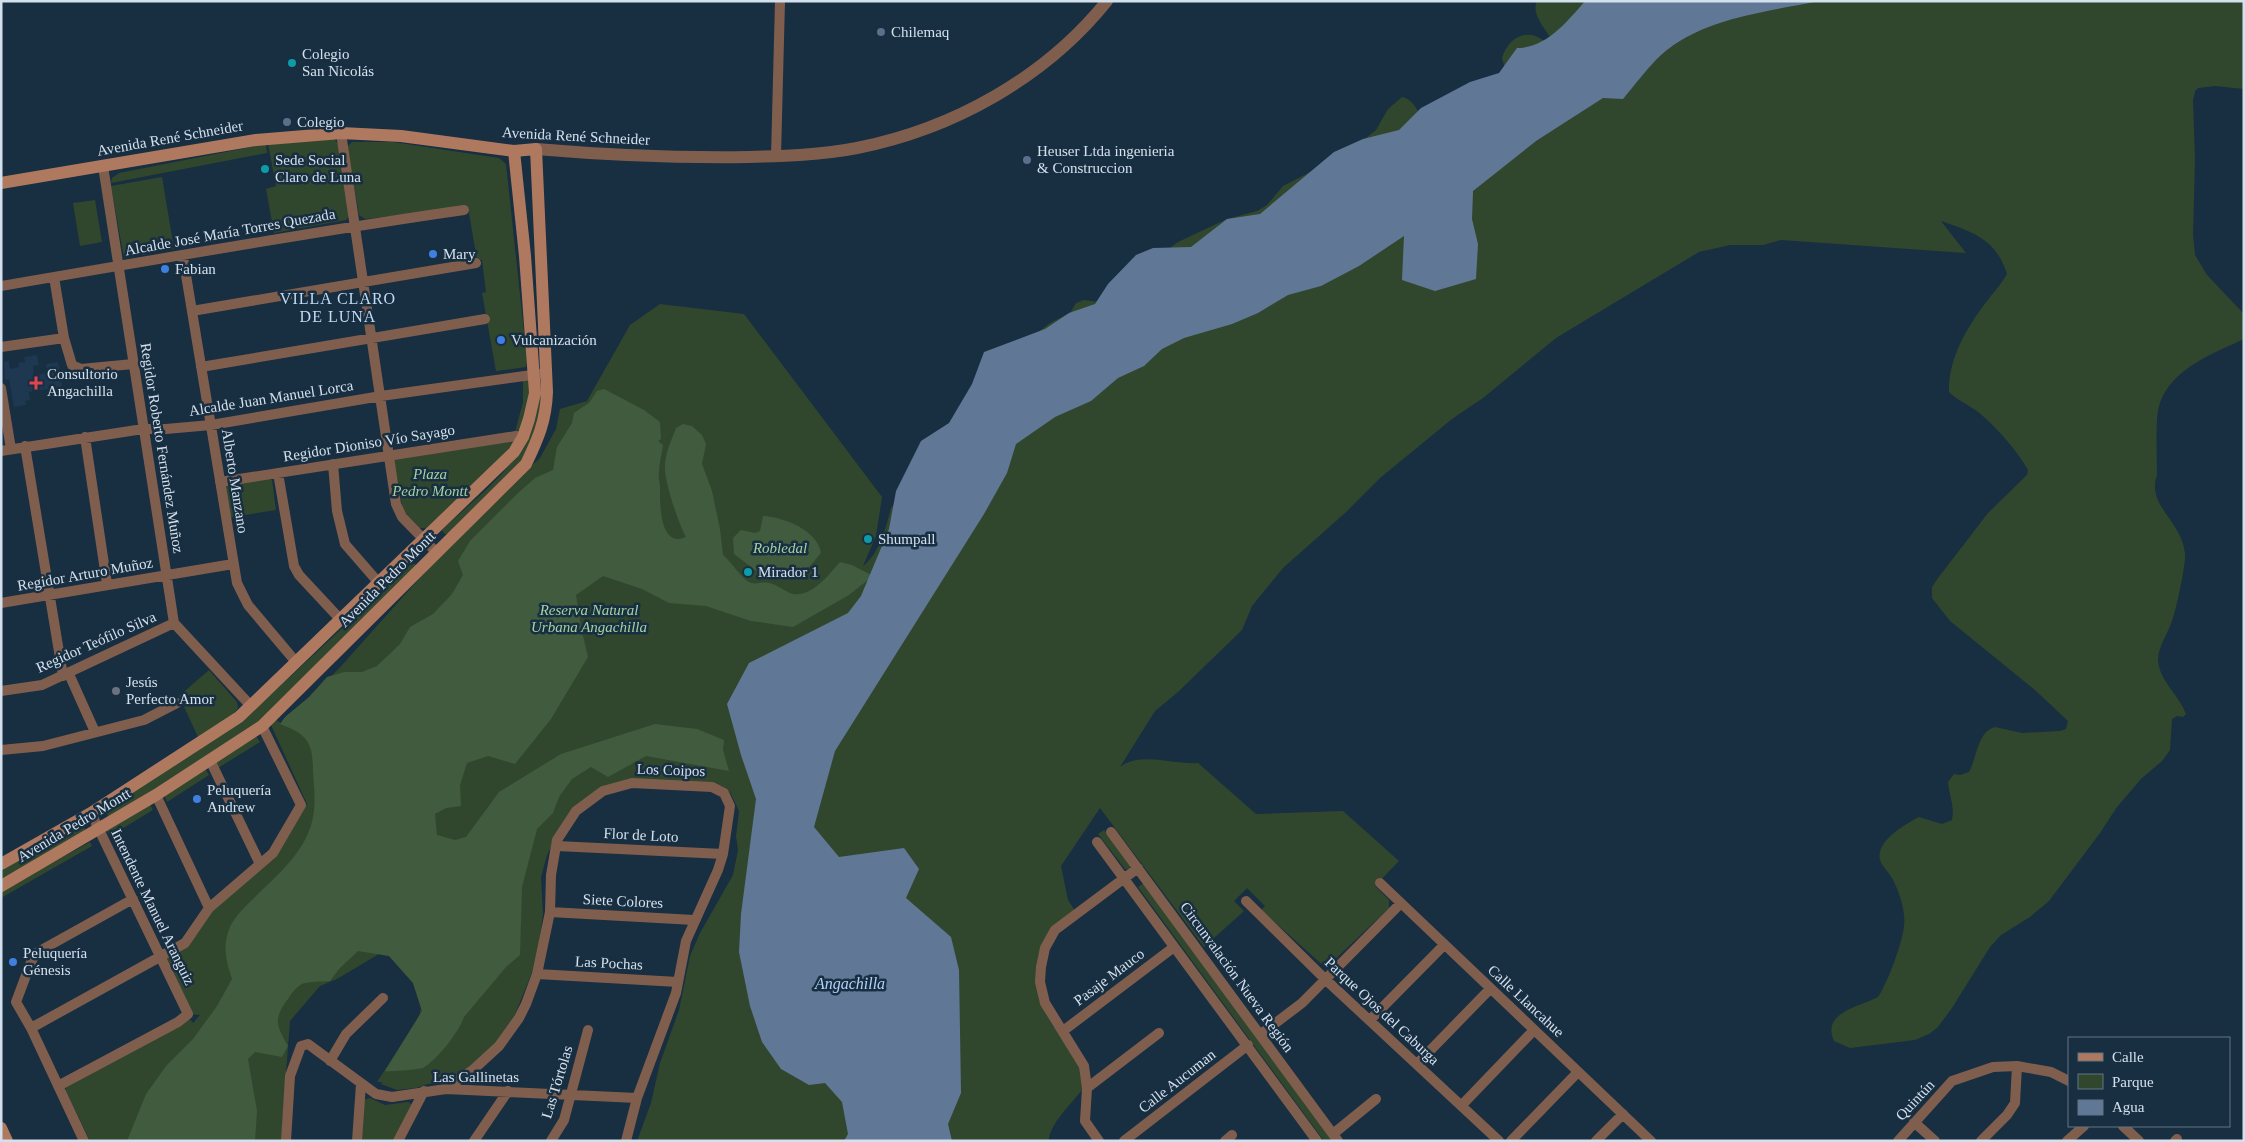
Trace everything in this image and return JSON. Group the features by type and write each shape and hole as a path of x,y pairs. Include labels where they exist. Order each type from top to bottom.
{"main road":[{"name":"Avenida René Schneider","path":"1,183 256,140 341,133 401,136 514,151 536,149"},
{"name":"Avenida Pedro Montt","path":"1,864 91,813 239,717 514,452 523,436 540,374 536,149"},
{"name":"Avenida Pedro Montt","path":"1,886 156,795 262,726 526,464 547,413 540,374 525,256 514,151"},
{"path":"1,1128 7,1141"}],"street":[{"path":"776,156 780,1"},
{"name":"Avenida René Schneider","path":"536,149 632,156 776,156 829,153 907,135 956,116 1002,91 1046,61 1085,26 1107,1"},
{"path":"341,133 396,504 402,517 436,553"},
{"name":"Regidor Roberto Fernández Muñoz","path":"103,166 174,623"},
{"name":"Alcalde José María Torres Quezada","path":"1,286 183,257 356,226 464,210"},
{"name":"Alberto Manzano","path":"183,257 237,583 248,605 296,662"},
{"path":"192,311 476,263"},
{"path":"54,277 64,338 70,361 78,369 133,364"},
{"path":"201,366 484,319"},
{"path":"1,348 64,338"},
{"name":"Alcalde Juan Manuel Lorca","path":"6,450 144,428 166,429 211,424 381,396 540,374"},
{"path":"1,388 6,450"},
{"name":"Regidor Dioniso Vío Sayago","path":"220,482 511,436 523,436"},
{"path":"85,437 107,584"},
{"path":"25,446 48,595 66,675 95,732"},
{"path":"333,464 337,511 345,544 378,582"},
{"path":"278,473 294,566 299,576 340,619"},
{"name":"Regidor Arturo Muñoz","path":"1,603 234,564"},
{"path":"174,623 250,705"},
{"name":"Regidor Teófilo Silva","path":"1,691 42,685 174,623"},
{"path":"1,750 43,746 144,720 177,703"},
{"path":"31,1028 161,958 185,943 209,908 272,853 301,805 262,726"},
{"path":"210,760 260,864"},
{"name":"Los Coipos","path":"446,1089 474,1069 499,1046 519,1018 537,974 550,912 552,875 557,846 563,830 576,811 603,791 632,783 697,786 718,789 728,798 730,806 723,854 718,870 686,941 678,982 637,1098 626,1141"},
{"path":"156,795 209,908"},
{"name":"Intendente Manuel Aranguiz","path":"58,1086 178,1022 188,1014 91,813"},
{"name":"Circunvalación Nueva Región","path":"1111,832 1336,1137"},
{"name":"Circunvalación Nueva Región","path":"1097,842 1317,1141"},
{"name":"Flor de Loto","path":"557,846 723,854"},
{"path":"1099,1141 1085,1121 1087,1088 1084,1066 1063,1031 1050,1014 1040,982 1044,948 1055,930 1138,868"},
{"name":"Calle Llancahue","path":"1380,884 1651,1141"},
{"path":"84,1141 31,1028 16,1002 36,953 133,899"},
{"name":"Parque Ojos del Caburga","path":"1246,901 1326,979 1499,1141"},
{"path":"1261,1034 1302,1003 1401,903"},
{"name":"Siete Colores","path":"550,912 694,920"},
{"path":"1370,1020 1444,945"},
{"name":"Pasaje Mauco","path":"1063,1031 1174,947"},
{"name":"Las Pochas","path":"537,974 678,982"},
{"path":"1417,1064 1490,989"},
{"path":"330,1061 346,1034 383,998"},
{"name":"Las Tórtolas","path":"551,1141 564,1120 588,1030"},
{"path":"1461,1106 1534,1030"},
{"path":"1087,1088 1159,1033"},
{"name":"Las Gallinetas","path":"286,1141 290,1076 302,1046 308,1044 376,1094 392,1097 446,1089 637,1098"},
{"name":"Calle Aucuman","path":"1124,1141 1248,1045"},
{"path":"1981,1141 2007,1116 2016,1104 2017,1066"},
{"name":"Quintún","path":"1898,1141 1952,1082 1993,1067 2017,1066 2051,1072 2068,1080"},
{"path":"1511,1141 1578,1072"},
{"path":"357,1141 361,1084"},
{"path":"474,1141 508,1091"},
{"path":"398,1141 424,1092"},
{"path":"1336,1137 1376,1099"},
{"path":"1596,1141 1623,1114"},
{"path":"1914,1122 1934,1141"},
{"path":"2067,1141 2083,1127"},
{"path":"2124,1127 2139,1141"}],"shaded area":[{"name":"Consultorio Angachilla","path":"37,355 39,365 33,366 34,375 47,373 46,364 58,362 60,372 54,373 54,377 61,376 62,387 29,392 30,400 25,401 26,405 14,407 9,379 5,380 4,362 9,361 10,369 19,367 18,363 25,362 24,357"}],"green space":[{"path":"1537,1 2244,1 2244,89 2215,86 2198,88 2195,91 2193,101 2195,159 2193,235 2195,255 2207,275 2244,314 2244,339 2206,357 2182,372 2164,393 2159,406 2157,420 2156,496 2178,532 2185,554 2176,608 2158,660 2162,675 2186,714 2183,717 2177,716 2172,719 2170,750 2162,761 2141,779 2117,807 2049,901 2030,917 2001,935 1990,947 1952,1008 1937,1028 1915,1040 1850,1048 1834,1041 1831,1031 1837,1017 1878,997 1898,952 1904,926 1903,908 1895,883 1880,859 1882,846 1896,831 1919,817 1942,824 1952,820 1953,815 1948,782 1954,774 1960,775 1969,772 1978,746 1984,734 1989,730 1995,727 2022,733 2060,731 2066,729 2068,721 2035,690 1950,621 1932,598 1932,587 1938,578 1988,513 2027,475 2028,470 2024,462 1989,421 1949,392 1949,380 1959,346 1977,314 2007,274 1997,252 1982,238 1941,221 1966,253 1781,240 1763,245 1730,245 1699,252 1556,338 1483,398 1452,419 1380,478 1345,513 1283,568 1252,606 1242,630 1178,692 1155,711 1120,767 1128,762 1147,759 1198,763 1256,814 1343,811 1399,861 1375,886 1389,900 1389,908 1326,968 1261,910 1265,906 1247,888 1234,901 1244,911 1204,947 1100,808 1061,866 1068,900 1077,914 1050,942 1040,978 1048,1017 1053,1026 1077,1052 1086,1084 1058,1119 1050,1134 1049,1141 637,1141 651,1103 660,1063 679,1010 690,956 700,933 733,875 738,850 736,836 739,811 730,792 722,786 694,782 632,784 589,802 555,839 547,855 541,877 543,914 537,960 512,1022 497,1043 450,1083 428,1084 416,1088 397,1090 381,1084 382,1082 377,1082 419,1017 421,1008 413,983 389,956 379,954 337,979 320,986 290,1021 282,1125 283,1141 90,1141 66,1091 66,1087 189,1018 193,1023 200,1015 190,1014 166,963 168,956 208,914 277,854 307,804 271,725 276,720 284,725 343,664 442,553 498,496 540,458 556,429 560,409 587,401 630,325 660,304 744,314 882,497 876,536 863,566 869,561 878,547 891,508 1032,337 1050,323 1070,313 1076,303 1084,300 1098,302 1178,242 1227,219 1257,211 1267,205 1283,186 1347,153 1376,130 1388,109 1402,97 1412,102 1422,119 1506,73 1502,58 1513,40 1525,35 1538,37 1544,41 1550,37 1537,15"},
{"path":"333,137 339,145 350,215 346,220 274,233 266,189 276,186 268,144"},
{"path":"352,142 393,142 499,158 506,164 527,360 526,367 496,371 482,293 486,292 482,260 477,260 468,207 365,219 359,215 347,147"},
{"path":"266,144 267,153 111,183 112,178 119,173"},
{"path":"162,177 174,249 124,258 111,186"},
{"path":"95,200 102,242 80,246 73,203"},
{"path":"523,378 528,379 532,386 523,427 515,432 523,402"},
{"name":"Reserva Natural Urbana Angachilla","path":"604,389 644,410 660,422 661,439 658,441 663,445 659,465 660,503 663,522 671,536 677,539 686,537 673,504 665,470 672,438 676,428 683,424 692,426 702,435 706,444 702,464 712,491 723,555 746,580 752,583 772,584 790,593 800,594 820,584 840,562 852,565 873,576 849,595 793,627 751,621 706,606 669,603 642,589 603,576 576,595 588,657 551,719 515,764 488,756 467,763 460,785 461,806 446,808 435,814 437,835 455,840 466,837 499,792 561,754 655,724 697,729 724,740 723,750 729,771 646,756 608,777 591,767 572,779 559,797 553,813 537,829 522,887 520,955 506,967 464,1017 453,1038 441,1052 423,1068 385,1071 422,1011 413,983 389,956 358,951 339,969 330,981 302,984 283,1006 278,1022 288,1046 282,1057 255,1052 248,1059 257,1111 255,1141 127,1141 146,1094 166,1066 193,1039 217,1006 232,979 226,947 230,927 243,909 292,859 310,829 315,800 313,761 310,746 307,740 297,731 280,724 327,677 344,672 362,672 377,666 400,644 410,627 433,614 452,594 463,575 458,561 470,541 535,478 553,470 557,447 572,423 574,413 589,403 597,391"},
{"path":"539,392 543,392 535,434 521,461 448,534 445,534 442,531 443,529 491,485 518,453 529,435 536,415"},
{"name":"Plaza Pedro Montt","path":"511,438 514,443 502,456 426,528 419,528 406,516 403,510 393,457"},
{"path":"269,478 272,480 276,510 227,518 223,487"},
{"name":"Robledal","path":"763,516 789,522 807,531 818,545 821,553 810,566 800,571 777,574 755,570 734,554 733,538 741,530 755,533 760,531"},
{"path":"412,563 417,565 258,723 111,817 107,815 109,809 245,719"},
{"path":"209,670 237,702 238,708 233,715 198,737 179,696"},
{"path":"256,736 260,742 218,768 215,763"},
{"path":"205,768 209,775 167,802 164,795"},
{"path":"149,803 153,810 110,836 106,830"},
{"path":"80,824 84,824 85,830 1,880 1,871"},
{"path":"1104,830 1131,867 1125,869 1098,834"},
{"path":"90,842 92,846 1,898 1,891"},
{"path":"1144,883 1333,1141 1324,1141 1138,887"},
{"path":"370,1098 385,1105 408,1102 413,1105 393,1141 361,1141 364,1100"}],"water":[{"name":"Angachilla","path":"1585,1 1819,1 1735,18 1696,32 1661,55 1623,99 1603,98 1536,141 1473,191 1472,219 1478,244 1476,279 1435,291 1402,280 1404,236 1359,266 1321,286 1288,295 1258,313 1232,324 1184,338 1162,349 1144,366 1118,378 1091,401 1055,417 1016,444 1007,473 984,514 835,751 814,827 839,857 904,848 919,869 906,898 951,937 959,970 961,1093 948,1124 952,1141 844,1141 848,1134 842,1102 825,1083 809,1085 781,1069 762,1042 750,1006 739,952 741,914 756,799 741,755 727,704 749,663 848,613 861,596 889,529 896,491 921,441 949,423 972,384 984,352 1045,329 1069,313 1095,304 1108,284 1136,255 1153,248 1191,247 1227,219 1260,214 1334,152 1363,139 1399,130 1421,108 1470,82 1499,73 1517,48 1528,47 1547,39"}],"place":[{"name":"Chilemaq","path":"881,32"},
{"name":"Colegio San Nicolás","path":"292,63"},
{"name":"Colegio","path":"287,122"},
{"name":"Heuser Ltda ingenieria & Construccion","path":"1027,160"},
{"name":"Sede Social Claro de Luna","path":"265,169"},
{"name":"Mary","path":"433,254"},
{"name":"Fabian","path":"165,269"},
{"name":"Vulcanización","path":"501,340"},
{"name":"Consultorio Angachilla","path":"36,383"},
{"name":"Shumpall","path":"868,539"},
{"name":"Mirador 1","path":"748,572"},
{"name":"Jesús Perfecto Amor","path":"116,691"},
{"name":"Peluquería Andrew","path":"197,799"},
{"name":"Peluquería Génesis","path":"13,962"}],"district":[{"name":"VILLA CLARO DE LUNA","path":"338,307"}]}
